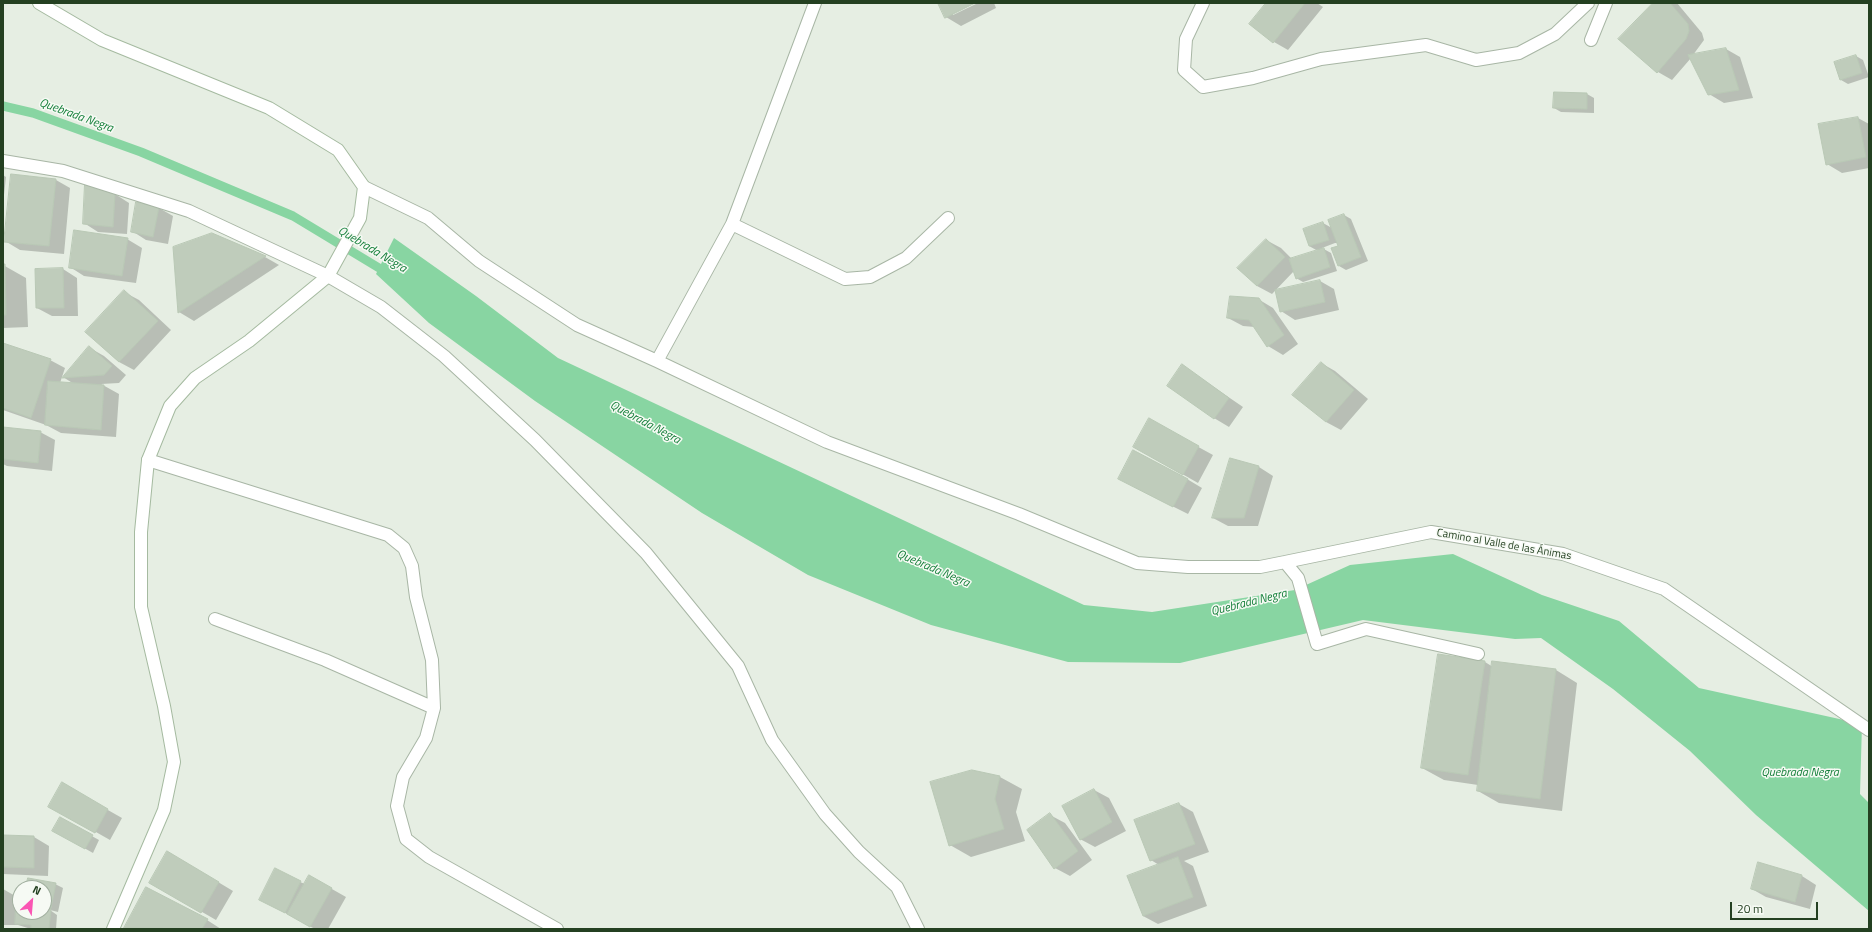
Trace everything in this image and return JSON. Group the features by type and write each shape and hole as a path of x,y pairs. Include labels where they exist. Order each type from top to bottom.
{"street":[{"path":"39,3 102,40 269,108 338,150 364,187 360,218 328,276 249,341 195,378 170,406 148,460 141,532 141,607 164,706 174,762 164,810 113,929"},
{"path":"658,360 732,224 815,3"},
{"path":"1203,3 1186,39 1184,70 1203,87 1253,78 1321,59 1426,45 1476,60 1519,53 1556,34 1588,3"},
{"path":"1591,40 1606,3"},
{"path":"3,161 63,171 189,212 328,276 381,307 444,356 535,440 646,553 738,666 772,740 825,814 859,852 897,887 918,929"},
{"name":"Camino al Valle de las Ánimas","path":"364,187 428,218 478,261 577,325 658,360 827,442 1019,514 1137,563 1196,567 1260,567 1432,532 1562,554 1664,589 1869,730"},
{"path":"732,224 845,279 870,277 906,258 948,218"},
{"path":"148,460 388,535 404,548 412,566 416,597 432,660 434,708 426,738 403,776 397,806 406,840 429,857 557,929"},
{"path":"1285,562 1298,578 1317,644 1366,629 1478,654"},
{"path":"215,619 325,660 434,708"}],"water":[{"name":"Quebrada Negra","path":"394,238 476,296 558,358 1084,605 1152,612 1295,590 1350,565 1453,554 1542,595 1619,621 1699,688 1862,724 1860,794 1869,803 1869,911 1756,815 1690,751 1613,689 1541,638 1515,639 1363,620 1180,663 1068,662 931,625 808,575 702,513 535,401 429,323 376,274"}],"building":[{"path":"938,3 975,3 945,18"},
{"path":"1266,3 1305,3 1273,43 1249,24"},
{"path":"1653,3 1670,3 1688,24 1689,31 1686,39 1657,73 1618,39"},
{"path":"1726,48 1739,90 1708,95 1688,55"},
{"path":"1856,55 1862,73 1840,80 1834,62"},
{"path":"1554,92 1587,93 1587,109 1553,108"},
{"path":"1858,117 1866,157 1826,165 1818,124"},
{"path":"11,174 56,179 49,246 4,242"},
{"path":"85,183 115,193 113,227 83,224"},
{"path":"136,202 159,207 153,237 131,232"},
{"path":"1344,214 1361,257 1338,266 1331,248 1338,246 1328,220"},
{"path":"1323,222 1329,240 1309,246 1303,229"},
{"path":"74,230 128,238 122,276 69,268"},
{"path":"212,233 266,256 178,313 173,247"},
{"path":"1266,239 1285,257 1257,286 1237,268"},
{"path":"1324,248 1330,267 1296,279 1289,259"},
{"path":"3,264 5,264 6,315 3,315"},
{"path":"63,268 64,308 36,308 35,269"},
{"path":"1320,280 1325,302 1280,312 1275,290"},
{"path":"124,290 158,321 119,362 85,332"},
{"path":"1230,296 1259,298 1284,335 1267,347 1249,320 1227,318"},
{"path":"3,343 51,359 31,418 3,408"},
{"path":"89,346 112,366 104,375 62,378"},
{"path":"1321,362 1354,390 1326,422 1292,395"},
{"path":"1182,364 1229,398 1214,419 1167,386"},
{"path":"48,381 104,385 101,430 45,425"},
{"path":"1149,418 1199,446 1183,475 1133,447"},
{"path":"3,427 41,431 38,463 3,459"},
{"path":"1133,450 1188,479 1173,507 1118,479"},
{"path":"1230,458 1259,466 1244,518 1212,518"},
{"path":"1438,654 1485,661 1468,775 1421,768"},
{"path":"1492,661 1556,669 1540,799 1477,791"},
{"path":"972,770 1000,776 995,799 1004,829 949,846 930,782"},
{"path":"62,782 108,809 95,833 48,807"},
{"path":"1094,789 1112,822 1080,840 1062,806"},
{"path":"1179,803 1195,844 1150,861 1134,820"},
{"path":"1050,813 1078,851 1054,869 1027,830"},
{"path":"60,817 93,835 85,849 52,831"},
{"path":"3,835 34,836 34,868 3,867"},
{"path":"167,851 219,882 201,913 149,883"},
{"path":"1178,857 1193,897 1143,916 1127,876"},
{"path":"1758,862 1802,875 1795,902 1751,889"},
{"path":"275,868 301,881 285,913 259,900"},
{"path":"309,875 332,888 310,927 287,914"},
{"path":"28,878 39,880 28,880"},
{"path":"52,882 56,883 52,903"},
{"path":"146,887 208,919 202,929 124,928"},
{"path":"15,920 50,920 49,929 31,929 31,925 15,924"}],"waterway":[{"name":"Quebrada Negra","path":"3,106 33,113 141,152 293,216 389,274"}]}
